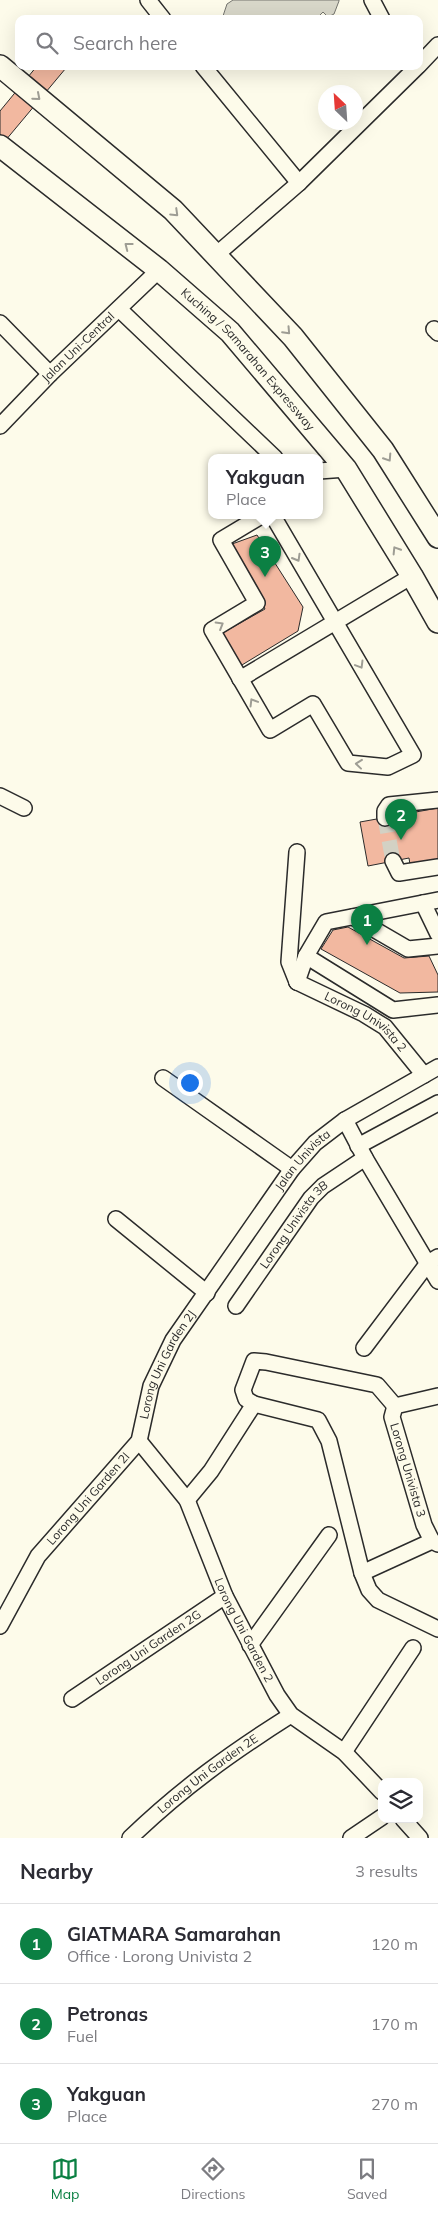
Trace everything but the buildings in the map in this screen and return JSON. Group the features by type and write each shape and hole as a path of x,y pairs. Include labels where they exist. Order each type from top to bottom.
{"highway":[{"path":"0,66 173,210 294,337 377,442 438,537"},
{"name":"Kuching / Samarahan Expressway","path":"0,146 159,270 230,332 346,470 412,576 438,622"}],"street":[{"path":"149,0 160,15"},
{"path":"372,0 380,15"},
{"path":"423,59 438,45"},
{"path":"206,70 299,183"},
{"path":"216,255 299,183 411,70"},
{"name":"Jalan Uni-Central","path":"0,426 50,374 159,270"},
{"path":"119,309 271,454"},
{"path":"0,323 50,374"},
{"path":"323,471 346,470"},
{"path":"256,519 221,540 257,603 212,630 270,730 313,704 348,763 388,767 413,755 275,519"},
{"path":"240,679 412,576"},
{"path":"0,796 24,808"},
{"path":"385,818 385,811 390,805 438,800"},
{"path":"296,982 289,962 297,852"},
{"path":"393,861 399,874 438,867"},
{"path":"296,982 306,956 326,922 431,902 438,934"},
{"path":"353,916 408,949 438,946"},
{"path":"306,956 393,1010 438,1005"},
{"name":"Lorong Univista 2","path":"296,982 364,1014 385,1027 424,1075"},
{"name":"Jalan Univista","path":"207,1293 292,1169 315,1143 345,1120 438,1067"},
{"path":"163,1078 292,1169"},
{"name":"Lorong Univista 3B","path":"236,1306 311,1198 362,1152 438,1103"},
{"path":"345,1120 362,1152 433,1260 438,1281"},
{"path":"116,1219 207,1293"},
{"path":"364,1348 433,1260"},
{"name":"Lorong Uni Garden 2J","path":"139,1441 151,1386 173,1340 207,1293"},
{"path":"395,1406 377,1385 254,1361 243,1390 246,1399 254,1404 318,1420 328,1441 362,1572 369,1590 378,1600 438,1629"},
{"name":"Lorong Univista 3","path":"435,1543 424,1525 392,1418 395,1406 438,1396"},
{"path":"187,1500 211,1471 254,1404"},
{"name":"Lorong Uni Garden 2","path":"139,1441 187,1500 225,1596 277,1695 291,1715 344,1752 378,1788"},
{"name":"Lorong Uni Garden 2I","path":"0,1626 38,1556 139,1441"},
{"path":"250,1645 329,1535"},
{"path":"362,1572 435,1543"},
{"name":"Lorong Uni Garden 2G","path":"72,1699 225,1596"},
{"path":"344,1752 413,1648"},
{"name":"Lorong Uni Garden 2E","path":"130,1838 182,1790 234,1750 291,1715"},
{"path":"351,1838 378,1820"},
{"path":"407,1823 420,1838"}],"shaded area":[{"path":"233,0 339,0 332,15 326,15 323,12 320,15 223,15 227,4"}],"tunnel":[{"path":"385,818 393,861"}],"place":[{"name":"Yakguan","path":"265,577"},
{"name":"Petronas","path":"401,840"},
{"name":"GIATMARA Samarahan","path":"367,945"}]}
